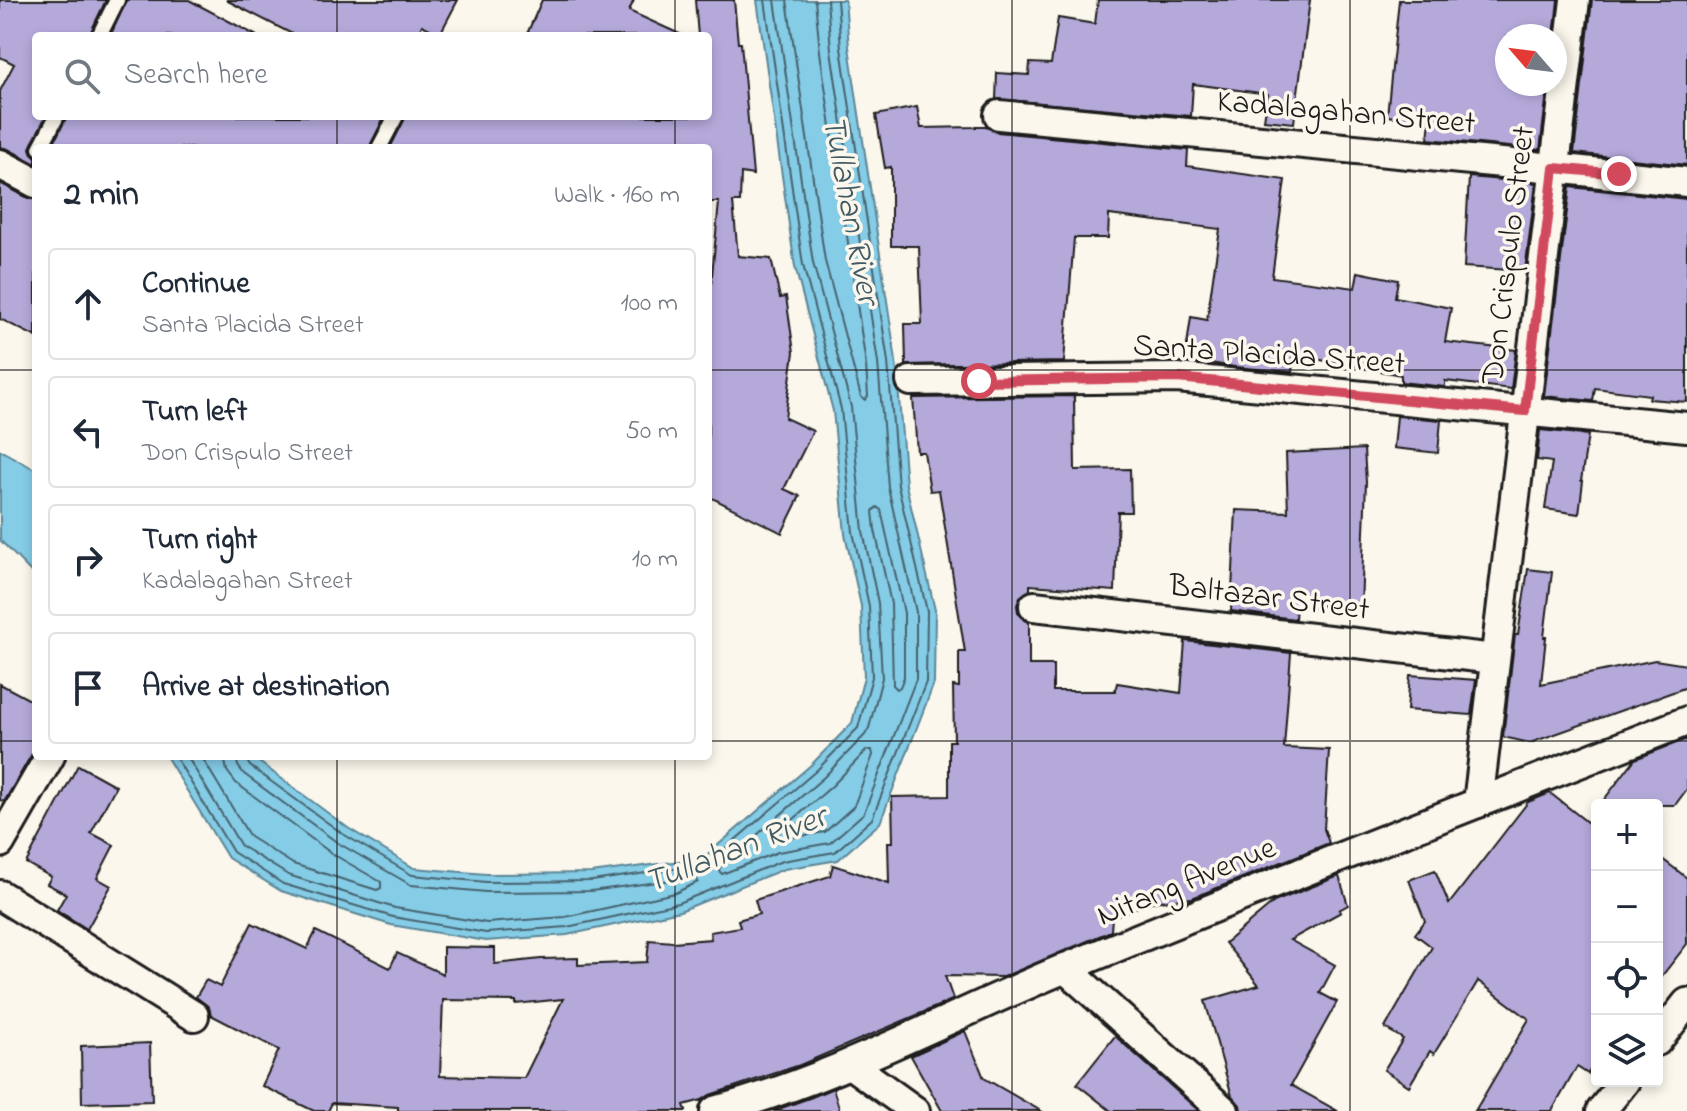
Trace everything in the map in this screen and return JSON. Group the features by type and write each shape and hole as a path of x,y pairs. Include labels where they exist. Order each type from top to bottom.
{"street":[{"name":"Don Crispulo Street","path":"1478,803 1575,0"},
{"name":"Kadalagahan Street","path":"999,115 1687,182"},
{"name":"Santa Placida Street","path":"911,381 1177,378 1687,427"},
{"name":"Baltazar Street","path":"1034,606 1495,659"},
{"name":"Nitang Avenue","path":"715,1111 793,1087 1065,968 1687,721"},
{"path":"0,843 48,760"},
{"path":"0,895 194,1016"},
{"path":"1065,968 1224,1111"},
{"path":"1663,1033 1687,1003"},
{"path":"850,1064 915,1111"},
{"path":"1601,1111 1620,1087"}],"lane":[{"path":"101,32 117,0"},
{"path":"42,144 55,120"},
{"path":"381,144 394,120"}],"water":[{"name":"Tullahan River","path":"757,0 845,0 849,47 896,361 906,485 935,610 934,683 880,823 838,860 784,869 680,911 567,935 486,941 391,925 281,891 228,858 168,760 256,760 348,828 414,868 486,874 591,873 703,858 812,764 852,723 864,677 861,606 845,534 833,411 795,267"},
{"path":"0,450 32,468 32,573 0,540"}],"building":[{"path":"0,0 106,0 91,32 32,32 32,120 44,120 30,148 32,162 0,147 0,91 14,64 0,57"},
{"path":"127,0 189,0 249,32 112,32"},
{"path":"226,0 458,0 441,32 422,25 419,32 288,32"},
{"path":"542,0 634,0 629,11 675,32 528,32"},
{"path":"695,0 734,0 753,175 741,173 740,202 733,202 738,256 771,259 780,298 786,297 794,352 785,418 813,431 784,489 800,496 782,533 712,498 712,275 719,202 712,202 712,144 392,144 404,120 712,120 712,32 698,32"},
{"path":"1098,0 1310,0 1294,123 1264,120 1268,94 1193,84 1191,116 996,99 997,73 1029,75 1030,63 1051,64 1058,18 1095,24"},
{"path":"1399,0 1558,0 1555,24 1495,24 1495,96 1547,96 1540,150 1428,139 1430,120 1387,116"},
{"path":"1592,0 1687,0 1687,165 1574,153"},
{"path":"917,107 921,128 986,126 997,132 1188,150 1187,166 1285,180 1272,277 1355,288 1358,272 1398,280 1395,297 1451,308 1445,342 1516,350 1511,389 1445,381 1445,387 1401,382 1401,375 1294,355 1292,372 1185,359 1191,317 1207,320 1220,229 1109,215 1108,238 1074,238 1064,362 906,365 905,324 922,324 919,246 891,246 891,167 885,168 876,115"},
{"path":"65,120 383,120 371,144 53,144"},
{"path":"1469,177 1536,183 1525,271 1464,267"},
{"path":"0,183 32,199 32,335 0,319"},
{"path":"1570,187 1687,199 1687,402 1649,399 1650,395 1595,388 1593,401 1544,396"},
{"path":"1074,396 1075,470 1130,469 1131,512 1118,512 1115,591 1030,585 1030,590 1020,597 1018,612 1029,622 1029,665 1053,665 1053,691 1115,691 1117,683 1181,693 1185,641 1291,653 1284,748 1329,750 1324,829 1329,843 1192,898 1151,902 1112,917 1111,931 1003,977 945,976 952,1000 800,1065 684,1105 686,1111 398,1111 398,1107 332,1103 328,1111 314,1111 262,1086 279,1050 211,1015 209,1007 196,997 206,980 220,987 252,923 307,949 316,931 390,968 397,953 443,974 443,947 495,948 495,964 578,958 578,965 647,962 649,940 711,939 710,932 740,927 738,920 759,914 755,900 830,876 833,865 889,883 888,842 893,842 892,797 949,796 949,741 954,741 953,686 959,687 959,652 965,652 939,490 930,491 924,452 917,452 913,398","holes":["563,999 524,1078 440,1076 443,1000 516,1001 516,1004"]},
{"path":"1397,416 1441,420 1438,453 1394,448"},
{"path":"1540,430 1588,435 1579,514 1545,509 1552,462 1537,460"},
{"path":"1364,449 1366,482 1361,607 1296,607 1295,619 1231,611 1236,510 1288,512 1286,453"},
{"path":"1528,569 1552,572 1541,684 1655,660 1687,665 1687,687 1530,743 1503,737 1515,635 1518,635"},
{"path":"1410,675 1476,680 1471,715 1407,710"},
{"path":"0,684 32,701 32,754 4,802 0,800"},
{"path":"1687,739 1687,789 1675,805 1663,805 1663,799 1605,799 1635,759"},
{"path":"78,765 116,786 91,833 114,845 97,878 111,886 87,929 57,910 66,894 47,884 51,877 26,863"},
{"path":"1550,793 1591,825 1591,1068 1588,1074 1577,1067 1552,1111 1475,1111 1529,1019 1478,981 1434,1054 1430,1051 1409,1086 1384,1070 1403,1039 1385,1028 1432,947 1415,934 1425,921 1409,880 1435,870 1449,904 1528,802"},
{"path":"1663,860 1687,878 1687,944 1663,974"},
{"path":"1339,876 1348,905 1290,940 1335,965 1320,993 1337,1002 1291,1085 1338,1111 1241,1111 1232,1096 1205,1001 1259,985 1225,943 1274,902"},
{"path":"965,1031 984,1078 1041,1111 942,1111 911,1056"},
{"path":"1115,1036 1199,1111 1111,1111 1077,1084"},
{"path":"150,1043 152,1101 82,1103 81,1046"},
{"path":"833,1088 840,1111 773,1111 812,1097"}],"route":[{"path":"979,381 1177,378 1525,411 1554,168 1619,174"}]}
